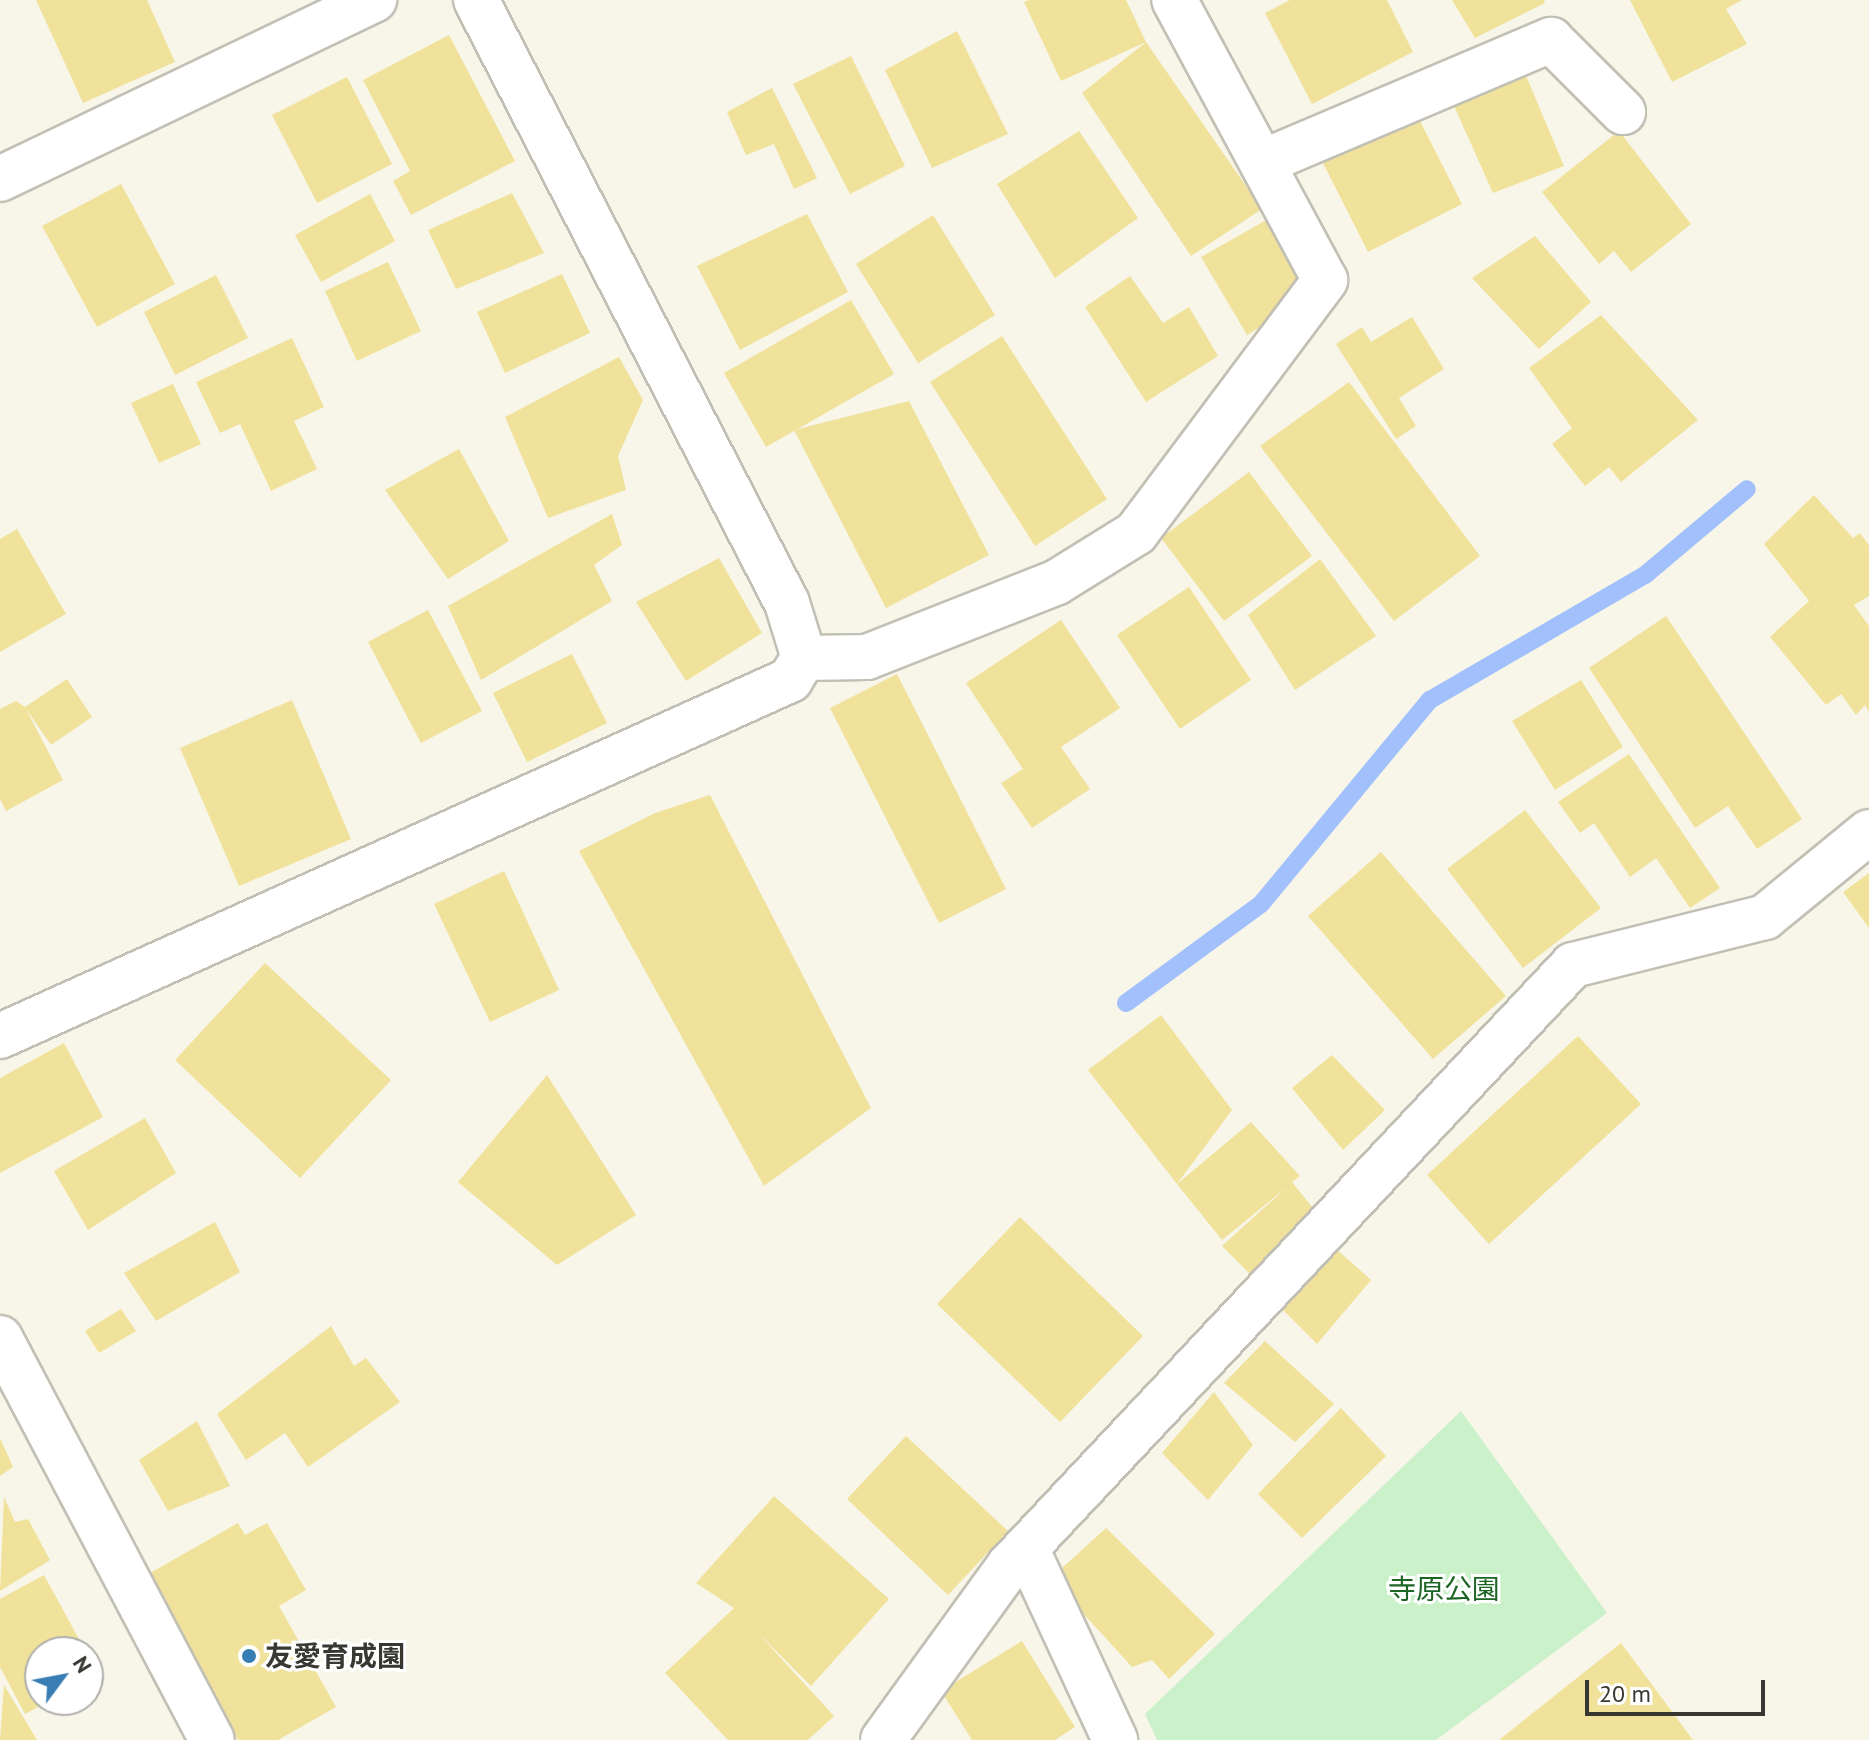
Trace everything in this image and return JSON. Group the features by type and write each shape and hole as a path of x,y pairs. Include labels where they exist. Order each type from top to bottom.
{"street":[{"path":"0,179 374,0"},
{"path":"0,1036 790,680 804,658 787,603 476,0"},
{"path":"804,658 867,657 1057,582 1136,533 1325,280 1174,0"},
{"path":"1263,162 1551,40 1623,112"},
{"path":"900,1731 1026,1548 1573,965 1765,917 1869,832"},
{"path":"0,1338 212,1740"},
{"path":"1026,1548 1115,1740"}],"green space":[{"name":"寺原公園","path":"1461,1411 1607,1613 1436,1740 1157,1740 1145,1714"}],"building":[{"path":"36,0 147,0 175,62 83,103"},
{"path":"1126,0 1146,42 1061,81 1024,2"},
{"path":"1290,0 1387,0 1413,52 1312,104 1265,13"},
{"path":"1452,0 1544,0 1545,3 1475,38"},
{"path":"1630,0 1742,0 1726,9 1747,44 1672,82"},
{"path":"957,31 1008,134 932,168 885,70"},
{"path":"449,35 515,161 411,215 393,181 410,171 363,80"},
{"path":"1146,42 1262,209 1191,256 1082,93"},
{"path":"851,56 905,166 850,194 793,84"},
{"path":"1522,66 1564,166 1493,193 1450,97"},
{"path":"347,77 392,164 317,203 272,115"},
{"path":"772,88 817,178 794,189 774,144 746,155 727,112"},
{"path":"1416,113 1462,204 1368,252 1322,161"},
{"path":"1079,131 1138,218 1055,278 997,184"},
{"path":"1619,131 1691,224 1631,272 1614,251 1599,264 1542,192"},
{"path":"121,184 175,284 97,327 42,226"},
{"path":"512,193 544,253 456,289 428,230"},
{"path":"370,194 395,241 321,282 295,235"},
{"path":"807,214 848,292 740,350 697,266"},
{"path":"933,215 995,315 918,363 856,264"},
{"path":"1270,218 1314,294 1247,335 1201,257"},
{"path":"1535,236 1591,302 1539,349 1472,278"},
{"path":"388,262 421,331 357,361 325,291"},
{"path":"562,274 590,333 505,373 477,312"},
{"path":"216,275 248,338 175,375 144,312"},
{"path":"1130,276 1163,323 1189,307 1218,356 1146,402 1085,307"},
{"path":"851,300 894,374 766,447 724,373"},
{"path":"1601,315 1698,420 1621,482 1609,467 1585,486 1552,444 1572,428 1529,368"},
{"path":"1412,317 1444,369 1399,398 1416,426 1396,439 1336,344 1362,327 1371,342"},
{"path":"1002,336 1107,499 1035,546 930,382"},
{"path":"292,338 324,407 294,421 317,469 271,491 240,424 220,433 196,382"},
{"path":"619,357 643,400 618,456 626,490 548,518 505,417"},
{"path":"1349,382 1480,556 1394,621 1260,446"},
{"path":"173,384 201,444 159,463 131,403"},
{"path":"909,401 989,555 886,608 794,430"},
{"path":"459,449 509,541 448,579 385,490"},
{"path":"1249,472 1312,556 1224,621 1161,538"},
{"path":"1814,495 1853,538 1860,533 1869,545 1869,596 1854,605 1869,626 1869,712 1865,705 1856,715 1841,694 1826,705 1770,637 1809,601 1764,544"},
{"path":"612,514 622,545 594,565 612,601 481,680 448,606"},
{"path":"17,529 66,614 0,652 0,539"},
{"path":"719,558 762,633 686,681 636,602"},
{"path":"1320,559 1376,636 1295,690 1248,615"},
{"path":"1189,587 1251,680 1180,729 1117,635"},
{"path":"428,610 482,711 421,743 368,642"},
{"path":"1666,616 1802,819 1757,849 1728,806 1695,828 1589,668"},
{"path":"1061,620 1120,708 1061,747 1090,789 1032,828 1001,783 1023,769 966,683"},
{"path":"572,654 607,723 527,762 493,693"},
{"path":"897,674 1006,889 939,923 830,708"},
{"path":"67,679 92,717 51,745 26,709 63,780 6,811 0,799 0,709 16,701 25,707"},
{"path":"1581,680 1623,747 1555,790 1512,721"},
{"path":"292,700 351,839 239,886 180,748"},
{"path":"1629,754 1720,888 1690,908 1656,858 1630,877 1594,823 1580,833 1558,802"},
{"path":"710,795 871,1108 764,1186 579,851 655,813"},
{"path":"1525,810 1601,908 1523,968 1447,869"},
{"path":"1381,852 1506,996 1433,1059 1308,916"},
{"path":"504,871 559,990 490,1022 434,904"},
{"path":"1869,873 1869,928 1843,892"},
{"path":"265,963 391,1080 300,1178 175,1060"},
{"path":"1161,1015 1232,1110 1177,1184 1088,1070"},
{"path":"1578,1036 1641,1104 1489,1244 1427,1175"},
{"path":"64,1043 103,1117 0,1173 0,1078"},
{"path":"1332,1055 1385,1110 1343,1150 1292,1088"},
{"path":"547,1075 636,1215 557,1265 458,1182"},
{"path":"145,1118 176,1173 88,1230 54,1171"},
{"path":"1251,1122 1300,1176 1292,1182 1320,1217 1259,1283 1222,1246 1287,1187 1222,1240 1177,1184"},
{"path":"1020,1217 1143,1336 1060,1422 937,1304"},
{"path":"215,1222 240,1272 156,1321 124,1273"},
{"path":"1335,1248 1371,1280 1317,1344 1280,1307"},
{"path":"121,1309 136,1331 99,1353 85,1331"},
{"path":"331,1326 354,1366 366,1358 400,1402 308,1467 285,1433 246,1460 217,1414"},
{"path":"1265,1341 1334,1404 1295,1442 1224,1383"},
{"path":"1214,1392 1253,1445 1208,1500 1162,1453"},
{"path":"1341,1408 1386,1456 1302,1538 1258,1494"},
{"path":"197,1421 230,1486 168,1511 139,1460"},
{"path":"906,1436 1008,1531 948,1595 847,1499"},
{"path":"0,1438 13,1467 0,1476"},
{"path":"774,1496 889,1599 811,1686 757,1632 834,1716 808,1740 728,1740 665,1673 734,1608 696,1583"},
{"path":"4,1497 15,1522 28,1519 50,1560 0,1591"},
{"name":"友愛育成園","path":"238,1523 245,1535 267,1523 306,1590 279,1606 336,1707 278,1740 238,1740 145,1576"},
{"path":"1106,1528 1215,1634 1169,1679 1152,1660 1132,1667 1051,1578"},
{"path":"44,1575 77,1636 24,1636 24,1712 0,1667 0,1599"},
{"path":"1022,1641 1075,1727 1055,1740 972,1740 941,1691"},
{"path":"1621,1643 1693,1740 1499,1740"},
{"path":"4,1685 37,1740 0,1740"}],"waterway":[{"path":"1126,1003 1261,904 1430,700 1645,575 1747,489"}],"place":[{"name":"友愛育成園","path":"249,1656"}]}
